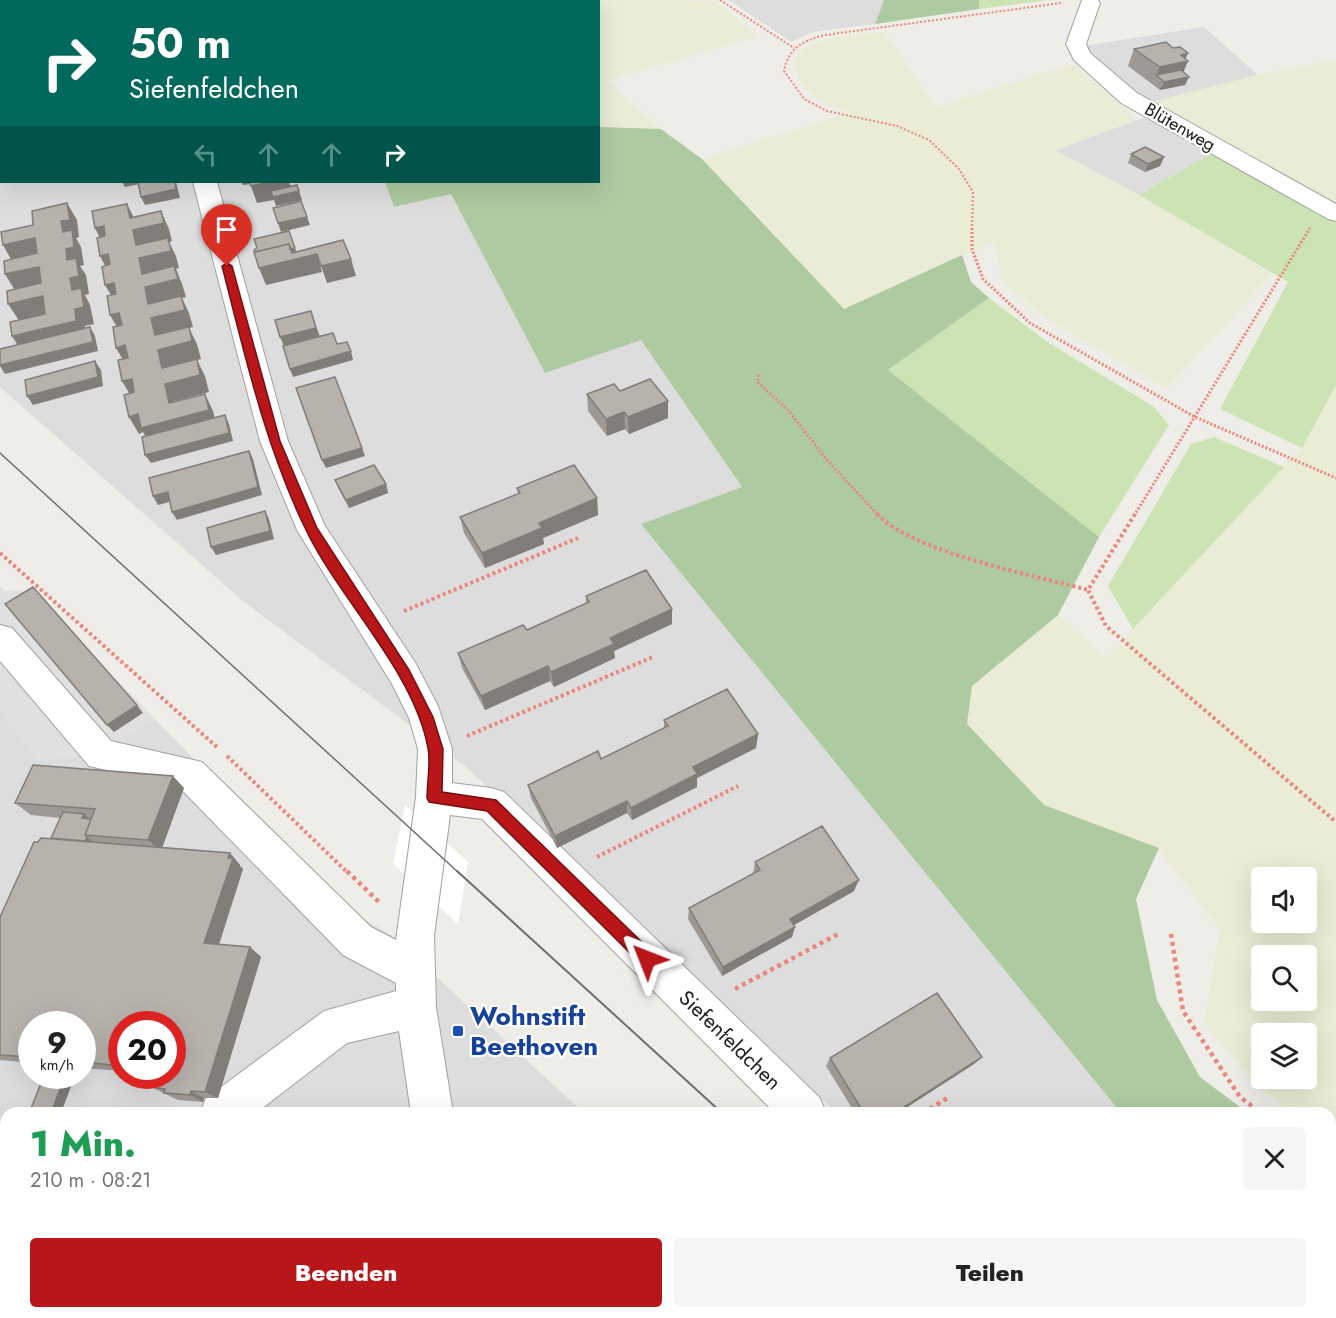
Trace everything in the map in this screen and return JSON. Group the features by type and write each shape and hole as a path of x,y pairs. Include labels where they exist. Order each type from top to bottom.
{"street":[{"name":"Blütenweg","path":"1090,3 1076,44 1082,56 1129,98 1329,211"},
{"path":"205,183 274,441 312,530 404,674 426,717 435,749 434,798 414,936 416,990 431,1107"},
{"path":"0,638 101,755 189,773 357,941 416,990"},
{"name":"Siefenfeldchen","path":"434,798 491,804 799,1107"},
{"path":"229,1107 338,1026 416,990"}],"path":[{"path":"720,0 794,48"},
{"path":"1090,3 1067,2 825,35 799,43 786,56 784,71 804,99 827,111 897,126 929,140 959,169 973,192 972,249 983,279 1030,323 1195,417 1336,478"},
{"path":"1088,590 1195,417 1329,211"},
{"path":"759,375 757,382 788,410 826,459 884,521 930,547 1088,590 1106,626 1336,822"},
{"path":"372,624 578,538"},
{"path":"435,749 653,657"},
{"path":"562,875 738,786"},
{"path":"698,1009 840,933"},
{"path":"1171,934 1183,1011 1240,1097 1253,1107"},
{"path":"933,1107 949,1097"}],"shaded area":[{"path":"729,0 884,0 875,24 812,32 791,42"},
{"path":"1204,27 1258,75 1147,103 1084,46"},
{"path":"1151,115 1214,152 1139,195 1055,150"},
{"path":"0,183 385,183 394,207 451,194 545,373 641,340 742,487 641,524 1116,1107 831,1107 466,767 243,601 0,387"},
{"path":"0,587 4,591 29,591 242,808 347,909 391,935 577,1107 0,1107"},
{"path":"0,587 4,591 29,591 155,719 101,755 37,760 0,712"}],"green space":[{"path":"600,0 715,1 758,36 606,81 661,129 600,127"},
{"path":"884,0 979,0 979,9 875,24"},
{"path":"979,0 1049,0 979,9"},
{"path":"884,32 936,107 1073,64 1136,119 1055,151 1139,195 1272,274 1166,388 1047,319 1001,280 995,241 844,310 702,159 850,113 818,100 801,84 794,62 804,48 827,39"},
{"path":"1336,60 1336,202 1147,103 1258,75"},
{"path":"600,127 661,129 702,159 844,309 962,255 971,282 989,298 888,370 1099,537 1058,615 972,686 967,724 1044,805 1159,848 1136,899 1157,1000 1200,1077 1240,1107 1116,1107 641,524 742,487 641,340 545,373 451,194 394,207 385,183 600,183"},
{"path":"1214,152 1336,222 1336,385 1302,448 1220,409 1288,282 1139,195"},
{"path":"989,298 1049,343 1153,406 1169,425 1099,537 888,370"},
{"path":"1336,385 1336,1107 1286,1107 1260,1089 1317,1089 1317,1023 1251,1023 1251,1080 1204,1023 1220,929 1159,849 1044,805 967,724 972,686 1058,615 1106,659 1302,448"},
{"path":"1214,437 1284,467 1133,629 1108,586 1191,444"}],"pier":[{"path":"405,805 468,862 458,924 393,864"}],"building":[{"path":"1166,42 1173,48 1180,47 1188,53 1181,55 1188,61 1160,67 1134,49"},
{"path":"1181,70 1189,77 1164,82 1156,75"},
{"path":"1145,147 1164,157 1148,164 1131,154"},
{"path":"138,183 175,183 176,189 141,197"},
{"path":"250,183 265,183 251,186"},
{"path":"297,185 299,191 273,197 271,191"},
{"path":"301,201 307,217 278,223 273,208"},
{"path":"67,203 70,220 61,221 63,232 72,230 74,247 66,249 67,260 76,258 79,276 70,278 72,290 81,288 84,307 75,309 76,321 12,336 10,322 45,314 43,296 8,304 7,291 41,283 39,267 5,274 4,261 37,253 35,238 3,245 1,232 33,225 32,211"},
{"path":"127,204 130,218 161,211 164,223 133,230 136,245 168,238 171,251 139,258 142,274 174,266 178,279 145,287 148,304 181,296 185,310 151,318 155,335 189,327 192,341 158,350 162,368 197,359 200,375 165,384 169,403 205,394 209,410 141,428 138,414 129,417 124,395 134,392 132,379 122,381 118,360 128,358 125,345 116,348 113,327 122,325 119,313 110,315 107,296 116,294 114,283 105,285 102,267 110,264 108,254 100,256 97,238 105,236 104,226 95,228 92,211"},
{"path":"289,231 295,248 290,249 289,244 256,252 254,250 257,248 254,239"},
{"path":"343,240 351,259 321,266 317,254 259,268 254,252 289,244 292,253"},
{"path":"311,311 316,328 280,337 275,320"},
{"path":"90,327 93,342 0,365 0,349"},
{"path":"333,333 337,344 347,342 351,351 290,369 283,346"},
{"path":"95,361 98,377 27,396 25,380"},
{"path":"335,377 362,448 322,460 296,388"},
{"path":"650,379 668,401 628,417 624,412 606,419 587,394 614,384 620,391"},
{"path":"225,415 229,433 145,455 142,437"},
{"path":"249,451 258,487 172,512 168,492 153,496 149,478"},
{"path":"374,465 386,484 346,500 335,480"},
{"path":"574,465 597,498 539,523 542,528 482,553 460,517 520,493 517,488"},
{"path":"265,511 270,531 211,547 207,528"},
{"path":"646,570 672,609 610,638 614,644 551,672 548,666 481,696 458,653 523,625 527,630 589,602 586,596"},
{"path":"33,587 137,705 107,725 5,604"},
{"path":"727,689 758,734 693,767 697,774 631,808 627,801 555,836 528,785 598,751 601,759 668,726 664,720"},
{"path":"33,765 173,776 148,840 85,835 95,809 15,803"},
{"path":"63,812 84,814 82,818 91,819 85,841 51,838"},
{"path":"822,826 859,880 790,919 795,927 723,967 689,908 760,870 755,862"},
{"path":"41,838 230,853 228,858 233,858 204,943 250,947 205,1092 191,1091 190,1095 164,1093 165,1089 186,1089 186,1011 108,1011 108,1065 96,1063 96,1011 18,1011 18,1056 0,1055 0,917 34,842 38,842"},
{"path":"937,993 982,1057 904,1107 860,1107 830,1058"},
{"path":"39,1089 60,1089 53,1107 31,1107"}],"tram line":[{"path":"0,453 459,873"},
{"path":"457,871 715,1107"}],"place":[{"name":"Wohnstift Beethoven","path":"458,1031"}],"route":[{"path":"227,266 274,441 312,530 404,674 426,717 435,749 434,798 491,804 647,959"}]}
